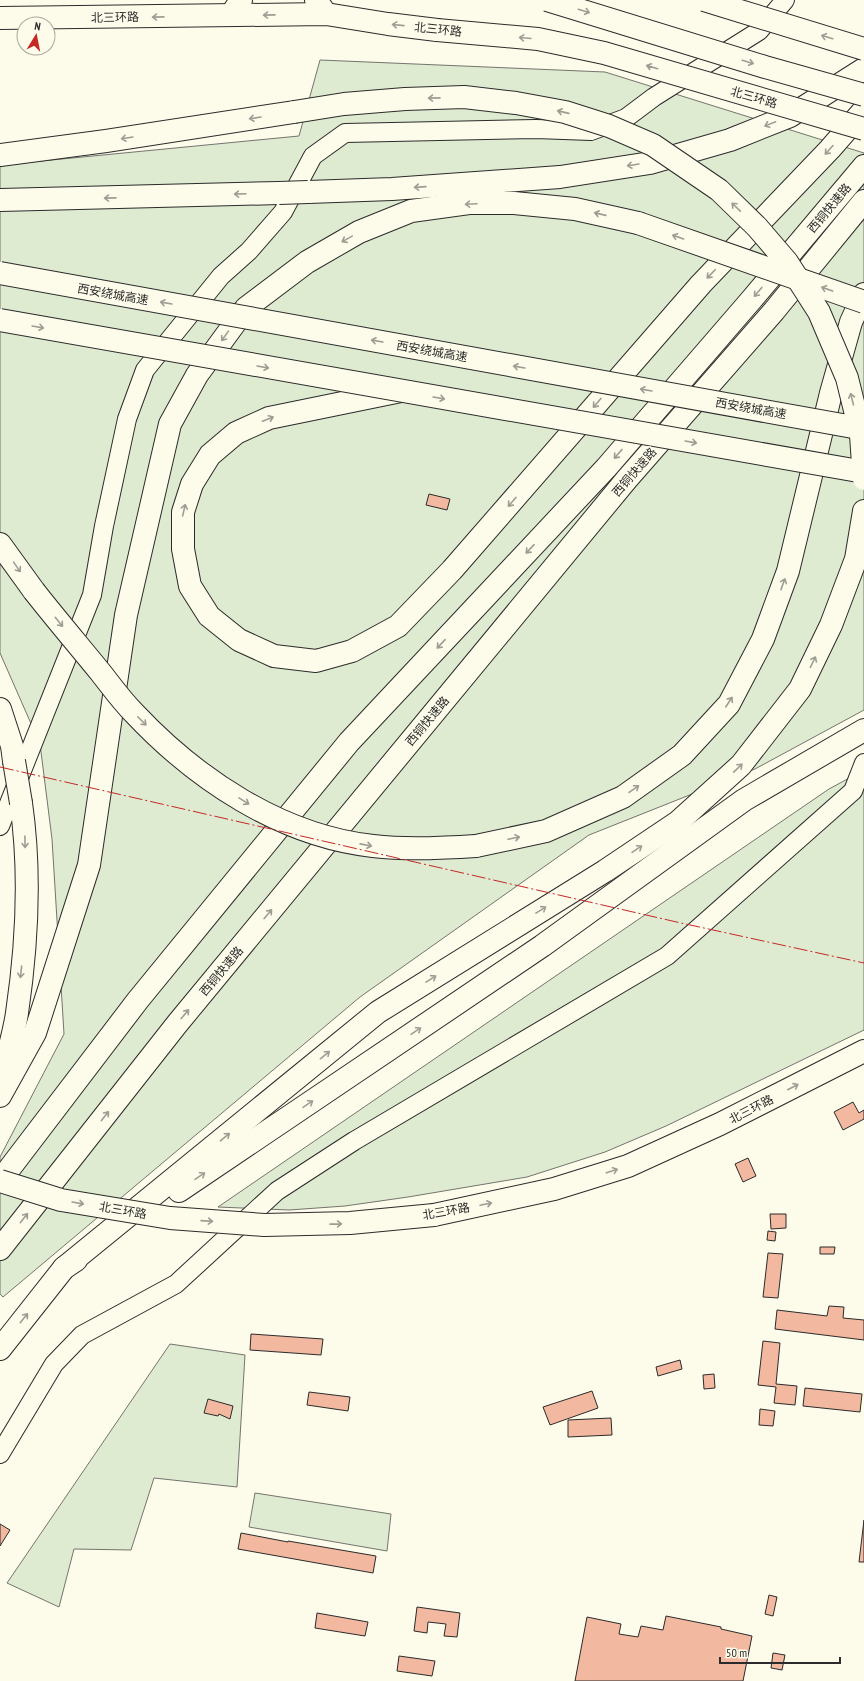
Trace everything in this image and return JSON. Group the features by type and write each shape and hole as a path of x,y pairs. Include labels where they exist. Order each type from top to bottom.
{"highway":[{"path":"547,0 758,65 864,94"},
{"path":"704,0 864,48"},
{"name":"北三环路","path":"0,18 236,8 321,7 388,24 538,39 604,53 864,129"},
{"path":"0,200 392,189 560,177 650,163 730,140 790,116 864,69"},
{"path":"0,155 106,141 351,103 405,99 464,97 516,103 565,112 609,126 653,145 720,190 757,227 791,268 819,312 847,378 861,435 864,479"},
{"path":"401,391 269,418 236,433 210,455 192,484 183,512 183,549 190,586 209,616 239,640 274,656 316,661 352,651 398,626 452,570 701,284 830,149 864,110"},
{"name":"西铜快速路","path":"0,1181 138,1000 349,742 606,468 752,299 864,166"},
{"name":"西铜快速路","path":"0,1249 207,988 627,479 774,311 864,201"},
{"path":"0,1096 35,1033 89,865 126,615 170,424 201,369 246,308 307,262 359,232 411,212 469,204 514,203 575,209 638,223 864,302"},
{"name":"西安绕城高速","path":"0,273 864,429"},
{"path":"0,544 34,591 134,712 149,728 174,752 210,780 252,806 289,825 333,838 372,846 430,849 476,846 546,831 623,797 682,755 729,704 764,639 788,571 831,393 851,322 864,294"},
{"path":"0,320 864,472"},
{"path":"0,1349 64,1268 378,1012 605,871 678,822 741,765 800,689 831,625 856,559 864,510"},
{"path":"0,709 12,746 25,831 26,922 17,1014 0,1087"},
{"path":"64,1268 542,946 744,800 860,733"},
{"name":"北三环路","path":"0,1181 61,1200 170,1218 264,1225 350,1223 434,1215 554,1189 628,1166 720,1124 864,1051"}],"street":[{"path":"0,826 92,595 104,526 127,419 145,370 221,276 249,251 283,212 313,156 346,133 536,129 591,131 626,118 654,97 759,31 785,0"},
{"path":"0,1454 54,1364 82,1335 176,1284 277,1191 354,1141 667,956 853,791 864,763"}],"green space":[{"path":"320,60 605,72 864,153 864,710 755,769 589,835 360,997 3,1297 0,1294 0,1157 64,1034 52,839 40,744 0,653 0,165 299,136"},
{"path":"864,770 864,1030 666,1126 605,1152 527,1177 345,1206 289,1210 218,1207 829,789"},
{"path":"170,1344 245,1355 237,1487 154,1478 131,1550 74,1549 59,1607 7,1583"},
{"path":"255,1493 391,1514 387,1551 249,1527"}],"building":[{"path":"429,494 450,499 447,510 426,505"},
{"path":"853,1102 859,1113 864,1110 864,1119 843,1130 834,1112"},
{"path":"748,1158 756,1176 743,1182 735,1164"},
{"path":"770,1214 786,1214 786,1228 771,1229"},
{"path":"768,1231 776,1232 775,1241 767,1240"},
{"path":"820,1247 835,1247 834,1254 820,1254"},
{"path":"768,1253 783,1254 778,1298 763,1297"},
{"path":"829,1306 844,1307 843,1318 864,1320 864,1340 775,1329 777,1310 827,1316"},
{"path":"251,1334 323,1339 321,1355 250,1350"},
{"path":"763,1341 780,1343 776,1384 797,1386 795,1405 774,1403 776,1387 758,1385"},
{"path":"680,1360 682,1369 658,1376 656,1367"},
{"path":"714,1374 715,1388 704,1389 703,1375"},
{"path":"805,1388 862,1394 860,1412 803,1406"},
{"path":"592,1391 598,1408 550,1425 543,1407"},
{"path":"309,1392 350,1397 348,1411 307,1405"},
{"path":"208,1399 233,1406 230,1419 219,1414 218,1416 204,1413"},
{"path":"760,1409 775,1411 773,1426 759,1425"},
{"path":"611,1418 612,1435 568,1437 568,1420"},
{"path":"864,1520 864,1562 859,1562"},
{"path":"0,1524 10,1530 0,1546"},
{"path":"241,1533 376,1556 373,1573 238,1549"},
{"path":"769,1595 777,1597 773,1616 765,1614"},
{"path":"417,1607 460,1613 457,1637 444,1636 446,1624 428,1622 427,1633 414,1631"},
{"path":"317,1613 368,1622 365,1636 315,1628"},
{"path":"666,1616 721,1627 721,1629 752,1636 743,1681 575,1681 587,1617 621,1624 619,1634 638,1637 641,1626 663,1630"},
{"path":"773,1653 785,1655 782,1670 771,1668"},
{"path":"399,1656 435,1661 432,1676 397,1671"}],"power":[{"path":"0,767 681,923 864,963"}]}
